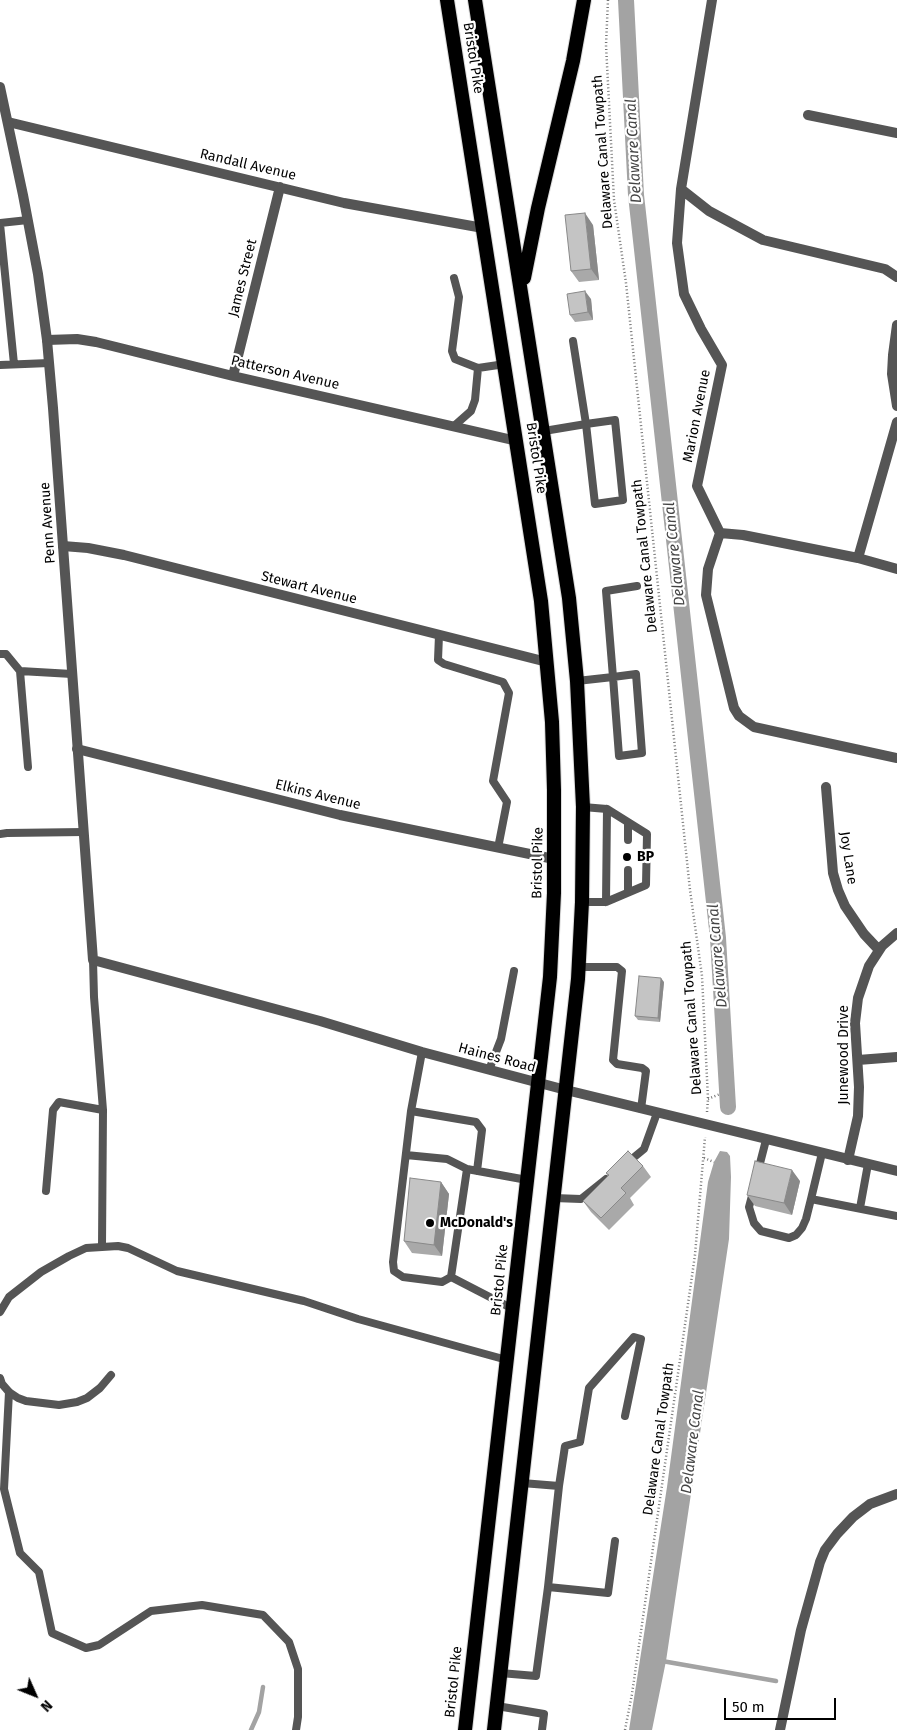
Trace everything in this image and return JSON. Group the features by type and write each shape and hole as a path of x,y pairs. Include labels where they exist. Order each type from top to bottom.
{"highway":[{"name":"Bristol Pike","path":"447,0 540,593 547,662 554,790 550,976 465,1730"},
{"name":"Bristol Pike","path":"475,0 568,589 577,681 583,808 582,902 578,967 566,1090 494,1730"},
{"path":"522,293 527,257 575,54 584,0"}],"street":[{"name":"Marion Avenue","path":"712,0 681,189 677,243 684,294 701,329 722,365 697,486 720,533"},
{"name":"Penn Avenue","path":"0,88 28,220 47,340 93,960"},
{"path":"808,114 897,133"},
{"name":"Randall Avenue","path":"8,122 363,207 483,228"},
{"name":"James Street","path":"233,376 280,187"},
{"path":"681,189 709,211 763,240 886,269 897,277"},
{"path":"897,325 892,374 897,400"},
{"name":"Patterson Avenue","path":"47,340 77,339 96,342 233,376 517,441"},
{"path":"858,558 897,422"},
{"path":"897,569 858,558 743,535 720,533 708,569 706,595 734,708 739,716 754,727 897,758"},
{"name":"Stewart Avenue","path":"63,546 88,548 124,555 547,662"},
{"name":"Elkins Avenue","path":"77,749 340,816 554,859"},
{"name":"Joy Lane","path":"826,787 834,873 838,890 845,906 864,934 879,950"},
{"name":"Junewood Drive","path":"848,1160 858,1116 858,1060 855,1023 858,998 866,972 879,950 897,933"},
{"name":"Haines Road","path":"93,960 320,1021 422,1052 538,1083 897,1171"},
{"path":"858,1060 897,1057"},
{"path":"780,1730 802,1630 825,1550 853,1517 870,1504 897,1494"}],"lane":[{"path":"14,364 0,224 28,220"},
{"path":"454,278 459,297 452,351 455,359 478,368 505,364"},
{"path":"544,430 586,424 615,420 624,500 595,504 586,424 573,342"},
{"path":"0,365 49,363"},
{"path":"454,426 471,411 476,400 478,368"},
{"path":"577,681 614,677 636,674 642,753 619,756 614,677 606,591 638,586"},
{"path":"439,634 438,660 444,664 503,682 509,693 493,781 507,802 498,848"},
{"path":"0,654 6,654 20,671 28,768"},
{"path":"20,671 72,674"},
{"path":"582,902 606,902 646,885 647,834 628,824 607,809 583,808"},
{"path":"606,902 607,809"},
{"path":"628,824 628,840"},
{"path":"0,834 7,832 84,832"},
{"path":"628,870 628,892"},
{"path":"93,960 94,998 103,1110 102,1246"},
{"path":"578,967 617,967 622,971 613,1060 617,1064 642,1068 646,1071 641,1109"},
{"path":"489,1070 501,1039 514,971"},
{"path":"422,1052 411,1111 393,1262 394,1271 403,1277 442,1282 451,1277"},
{"path":"46,1191 53,1110 59,1102 103,1110"},
{"path":"411,1111 476,1122 482,1130 478,1171"},
{"path":"623,1166 644,1149 657,1113"},
{"path":"756,1178 766,1140"},
{"path":"754,1188 749,1207 754,1223 761,1231 789,1238 796,1235 806,1220 822,1153"},
{"path":"406,1155 447,1160 467,1169 527,1180"},
{"path":"860,1208 868,1164"},
{"path":"451,1277 467,1169"},
{"path":"554,1198 581,1199 616,1172"},
{"path":"812,1198 897,1216"},
{"path":"0,1312 9,1296 40,1272 86,1248 118,1246 128,1248 177,1272 304,1301 358,1319 507,1360"},
{"path":"451,1277 513,1309"},
{"path":"500,1672 536,1676 564,1446 580,1442 589,1388 634,1337 641,1339 625,1416"},
{"path":"0,1378 2,1384 9,1392 26,1401 50,1405 77,1402 87,1398 100,1388 111,1374"},
{"path":"9,1392 4,1489 20,1553 39,1572 52,1633 86,1648 99,1645 151,1611 202,1605 263,1614 289,1642 298,1669 298,1717 296,1730"},
{"path":"522,1483 559,1486"},
{"path":"548,1587 608,1593 615,1541"},
{"path":"497,1706 544,1714 542,1730"}],"path":[{"name":"Delaware Canal Towpath","path":"608,0 606,45 614,200 626,283 690,890 702,976 707,1109"},
{"path":"708,1099 720,1094"},
{"name":"Delaware Canal Towpath","path":"625,1730 632,1694 695,1255 705,1149"},
{"path":"704,1158 714,1162"}],"water":[{"path":"720,1151 727,1152 730,1156 729,1239 666,1661 652,1730 629,1730 667,1487 708,1182 714,1162"}],"building":[{"path":"585,213 591,269 571,271 565,215"},
{"path":"585,291 588,312 570,315 567,294"},
{"path":"639,976 661,978 658,1018 635,1016"},
{"path":"628,1151 643,1166 621,1188 626,1193 601,1218 583,1201 609,1175 606,1173"},
{"path":"755,1161 792,1170 784,1203 747,1195"},
{"path":"410,1178 441,1182 434,1245 404,1241"}],"waterway":[{"name":"Delaware Canal","path":"626,0 636,195 718,938 728,1107"},
{"path":"662,1661 776,1681"},
{"path":"251,1730 259,1712 263,1687"}],"place":[{"name":"BP","path":"627,857"},
{"name":"McDonald's","path":"430,1223"}]}
